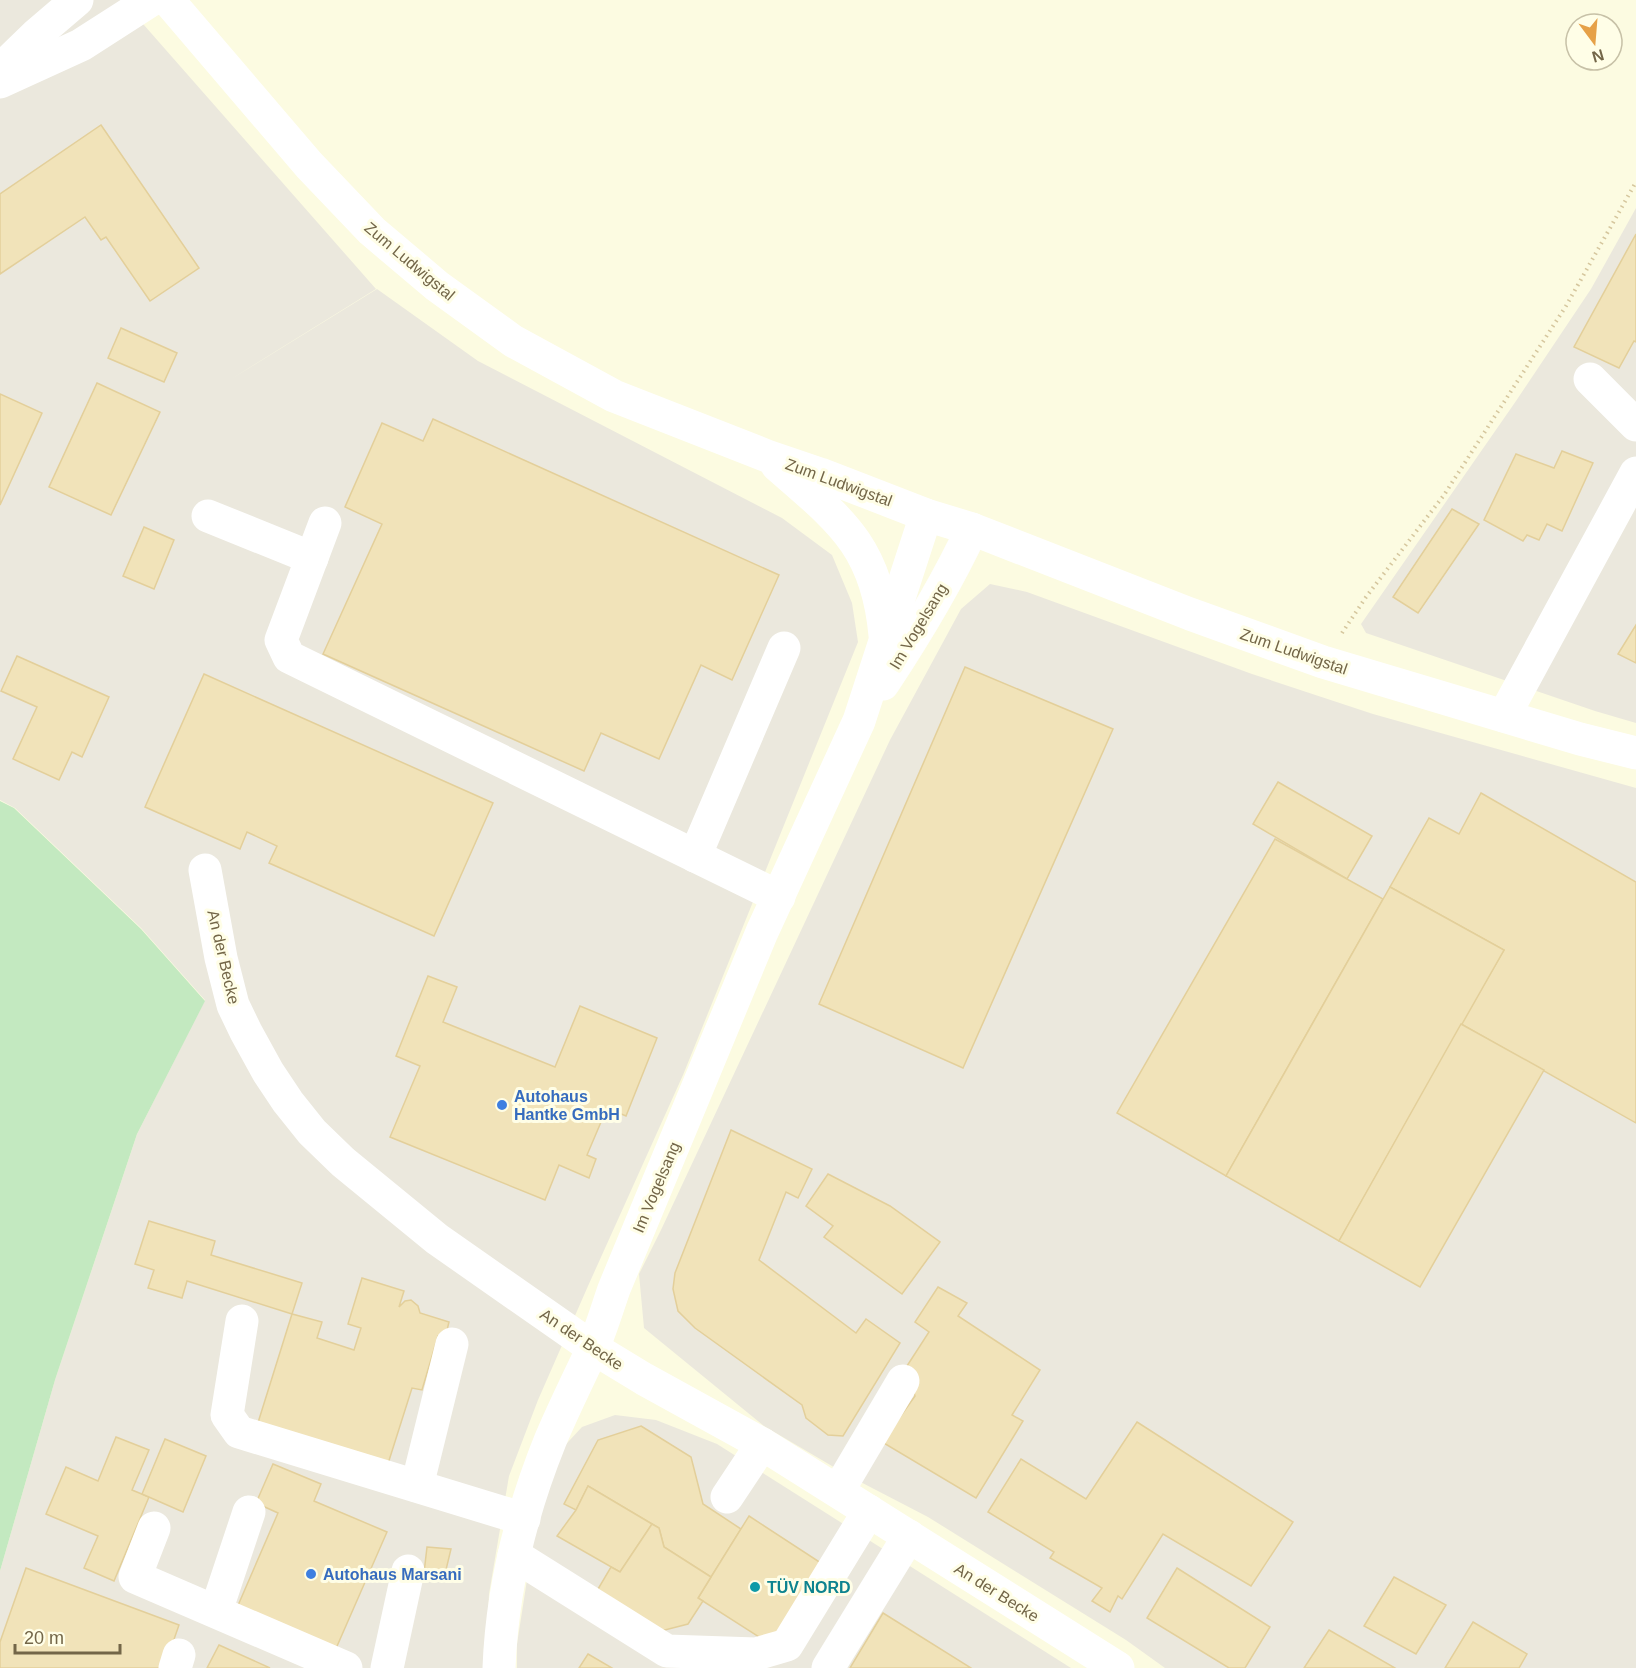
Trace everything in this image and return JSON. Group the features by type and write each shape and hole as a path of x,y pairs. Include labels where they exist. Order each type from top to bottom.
{"street":[{"path":"36,35 51,0"},
{"path":"0,70 77,0"},
{"path":"0,82 81,45 152,0"},
{"name":"Zum Ludwigstal","path":"168,0 352,212 437,286 513,341 614,396 767,456 926,515 972,529 1190,614 1323,662 1636,753"},
{"path":"1590,379 1636,425"},
{"name":"Im Vogelsang","path":"767,456 838,520 860,548 871,568 884,617 886,640"},
{"path":"1504,716 1636,473"},
{"name":"Im Vogelsang","path":"499,1668 500,1644 512,1563 549,1444 569,1396 593,1348 614,1289 779,897 859,721 926,515"},
{"path":"207,516 312,558"},
{"path":"325,523 281,640 290,657 779,897"},
{"name":"Im Vogelsang","path":"859,721 914,636 960,557 972,529"},
{"path":"695,856 784,648"},
{"name":"An der Becke","path":"205,870 221,958 233,1005 268,1072 288,1102 312,1132 342,1162 437,1239 593,1348 762,1444 1118,1668"},
{"path":"242,1321 227,1415 239,1432 524,1519"},
{"path":"417,1486 452,1344"},
{"path":"838,1491 903,1382"},
{"path":"727,1497 762,1444"},
{"path":"512,1563 667,1651 704,1660 756,1654 787,1645 868,1511"},
{"path":"216,1611 249,1512"},
{"path":"154,1528 135,1577 346,1668"},
{"path":"828,1668 909,1536"},
{"path":"512,1563 669,1668"},
{"path":"387,1668 408,1571"}],"path":[{"path":"1323,662 1366,597 1444,495 1566,306 1636,182"}],"shaded area":[{"path":"0,0 122,0 376,289 228,381 377,289 478,361 782,518 832,555 852,603 858,642 683,1075 538,1400 509,1476 489,1594 486,1668 0,1668 0,1571 55,1380 137,1134 205,1000 141,928 15,808 0,800"},
{"path":"1636,208 1636,723 1366,633 1361,624 1591,289"},
{"path":"990,584 1027,592 1252,674 1373,714 1636,788 1636,1668 1165,1668 1126,1640 928,1517 849,1476 764,1426 644,1328 639,1274 890,740 961,609"},
{"path":"615,1415 656,1420 717,1444 1071,1668 517,1668 517,1644 534,1535 555,1456 582,1427"}],"green space":[{"path":"0,801 14,808 141,929 205,1001 137,1134 55,1380 0,1571"}],"building":[{"path":"101,125 199,268 150,301 106,237 101,240 85,217 0,274 0,194"},
{"path":"1636,234 1636,342 1634,341 1619,368 1574,347"},
{"path":"121,328 177,353 164,382 108,358"},
{"path":"97,383 160,412 111,515 49,487"},
{"path":"0,394 42,413 0,505"},
{"path":"433,419 779,575 732,680 701,665 659,759 601,733 584,771 323,654 382,524 345,507 382,423 423,441"},
{"path":"1562,451 1593,463 1562,531 1547,524 1539,540 1527,535 1523,541 1484,520 1516,454 1554,468"},
{"path":"1452,509 1479,524 1418,613 1393,597"},
{"path":"144,527 174,540 154,589 123,576"},
{"path":"1636,625 1636,663 1618,654"},
{"path":"17,656 109,697 82,757 72,752 59,780 13,759 37,707 1,691"},
{"path":"965,667 1113,729 963,1068 819,1004"},
{"path":"204,674 493,803 434,936 269,863 277,846 247,832 240,849 145,807"},
{"path":"1278,782 1372,836 1347,879 1253,824"},
{"path":"1481,793 1636,882 1636,1123 1461,1024 1504,950 1390,887 1429,818 1459,834"},
{"path":"1275,839 1383,899 1226,1176 1117,1113"},
{"path":"1390,887 1504,950 1339,1241 1226,1176"},
{"path":"428,976 457,987 443,1022 555,1067 580,1006 657,1038 626,1116 607,1108 587,1155 596,1159 589,1178 559,1165 545,1200 390,1137 420,1066 396,1056"},
{"path":"1461,1024 1544,1070 1420,1287 1339,1241"},
{"path":"731,1130 812,1169 798,1198 786,1192 759,1260 856,1333 866,1319 900,1343 843,1436 828,1435 806,1418 802,1405 695,1328 678,1311 673,1289 675,1273"},
{"path":"828,1174 890,1206 940,1242 902,1294 824,1237 833,1226 806,1206"},
{"path":"149,1221 215,1241 211,1255 302,1283 292,1314 187,1281 182,1298 148,1288 154,1270 135,1264"},
{"path":"362,1278 404,1291 399,1307 405,1301 411,1300 418,1306 420,1313 449,1322 445,1338 438,1336 422,1390 412,1388 386,1470 256,1429 292,1314 322,1322 317,1338 354,1350 361,1328 348,1324"},
{"path":"938,1287 967,1303 958,1316 1040,1370 1012,1415 1023,1421 976,1498 882,1442 915,1396 907,1366 929,1332 915,1322"},
{"path":"1137,1422 1293,1522 1251,1586 1163,1534 1122,1599 1118,1596 1110,1612 1092,1601 1102,1588 1050,1558 1054,1552 988,1512 1021,1459 1086,1499"},
{"path":"641,1426 691,1457 703,1504 741,1529 711,1577 664,1547 659,1528 588,1486 576,1510 564,1504 598,1440"},
{"path":"116,1437 149,1450 132,1490 149,1497 114,1581 84,1568 98,1536 46,1514 66,1467 98,1481"},
{"path":"165,1439 206,1456 183,1512 142,1494"},
{"path":"273,1464 321,1484 314,1501 387,1532 334,1653 236,1610 278,1513 256,1503"},
{"path":"588,1486 652,1524 620,1572 557,1536 576,1510"},
{"name":"TÜV NORD","path":"749,1516 821,1563 770,1644 698,1598"},
{"path":"652,1524 659,1528 664,1547 711,1577 698,1598 703,1601 688,1624 661,1631 598,1589 611,1567 620,1572"},
{"path":"427,1547 451,1549 445,1574 424,1573"},
{"path":"26,1568 179,1625 164,1668 0,1668 0,1642"},
{"path":"1177,1568 1270,1627 1245,1668 1229,1668 1147,1618"},
{"path":"1394,1577 1446,1605 1416,1654 1364,1626"},
{"path":"883,1613 971,1668 850,1668"},
{"path":"1473,1622 1527,1654 1519,1668 1445,1668"},
{"path":"1329,1630 1395,1668 1304,1668"},
{"path":"219,1645 270,1668 207,1668"},
{"path":"588,1654 612,1668 579,1668"}],"place":[{"name":"Autohaus Hantke GmbH","path":"502,1105"},
{"name":"Autohaus Marsani","path":"311,1574"},
{"name":"TÜV NORD","path":"755,1587"}]}
